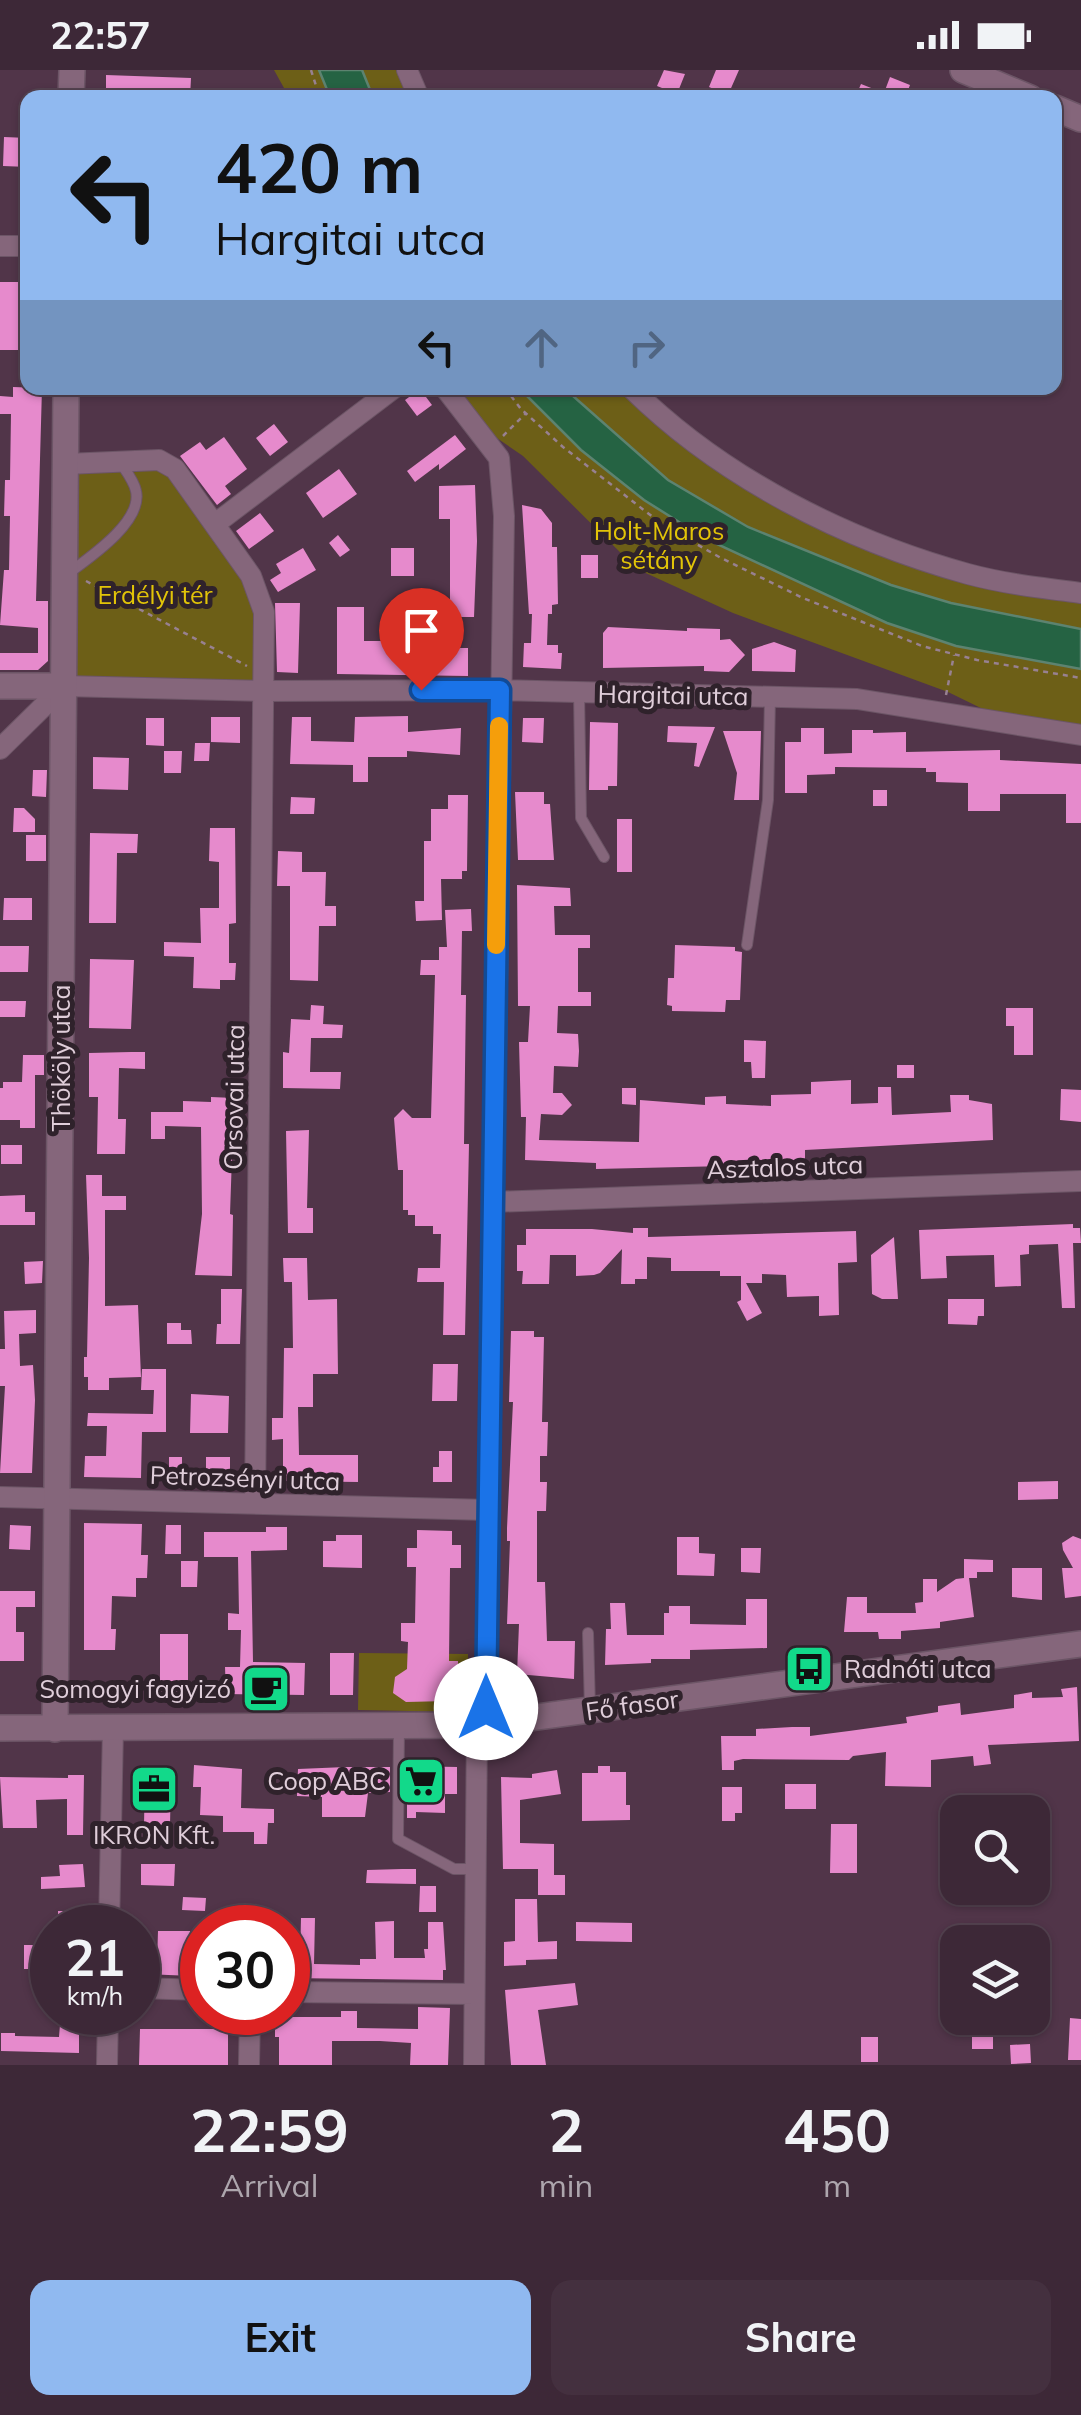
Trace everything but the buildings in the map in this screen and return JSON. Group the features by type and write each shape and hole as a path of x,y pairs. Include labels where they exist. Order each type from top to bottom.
{"street":[{"path":"963,70 1011,90"},
{"name":"Thököly utca","path":"55,1728 64,686 69,573 66,395"},
{"path":"214,524 385,395"},
{"path":"450,395 499,458 503,478 488,1510 474,2065"},
{"path":"639,395 740,476 828,520 894,549 971,574 1081,593"},
{"path":"0,686 263,683 264,612 260,594 175,469 159,460 66,464"},
{"name":"Hargitai utca","path":"263,683 857,700 1081,735"},
{"name":"Orsovai utca","path":"255,1503 263,683"},
{"path":"0,749 64,686"},
{"name":"Asztalos utca","path":"492,1202 1081,1181"},
{"name":"Petrozsényi utca","path":"0,1497 488,1510"},
{"name":"Fő fasor","path":"0,1728 482,1724 1081,1644"},
{"path":"109,1905 113,1728"},
{"path":"310,1992 474,1994"},
{"path":"107,2065 108,2035"},
{"path":"249,2065 250,2035"}],"lane":[{"path":"69,573 126,524 137,504 136,487 120,462"},
{"path":"579,692 581,818 604,857"},
{"path":"747,945 768,800 770,697"},
{"path":"588,1633 590,1710"},
{"path":"399,1725 398,1839 454,1869 476,1869"}],"path":[{"path":"511,395 563,447 678,533 803,598 922,646 1081,678"},
{"path":"514,426 526,414"},
{"path":"69,573 263,683"},
{"path":"942,711 954,654"}],"green space":[{"path":"274,70 319,70 327,90 285,90"},
{"path":"362,70 407,70 416,90 370,90"},
{"name":"Holt-Maros sétány","path":"461,395 526,395 581,450 645,500 706,539 887,623 956,646 1081,669 1081,727 989,712 948,692 733,613 637,569 523,456 491,434"},
{"name":"Holt-Maros sétány","path":"572,395 639,395 678,430 878,543 1081,593 1081,629 951,603 891,585 747,527 668,480"},
{"name":"Erdélyi tér","path":"159,460 251,576 263,691 64,686 66,464"},
{"path":"359,1653 468,1654 469,1705 461,1712 358,1710"}],"shaded area":[{"path":"319,70 362,70 370,90 327,90"},
{"path":"526,395 572,395 668,480 748,527 891,585 951,603 1081,629 1081,669 956,646 887,623 706,539 644,500 581,450"}],"slow traffic":[{"path":"496,945 499,726"}],"place":[{"name":"Radnóti utca","path":"809,1669"},
{"name":"Somogyi fagyizó","path":"266,1689"},
{"name":"Coop ABC","path":"421,1781"},
{"name":"IKRON Kft.","path":"154,1789"}],"route":[{"path":"421,690 500,690 486,1708"}]}
